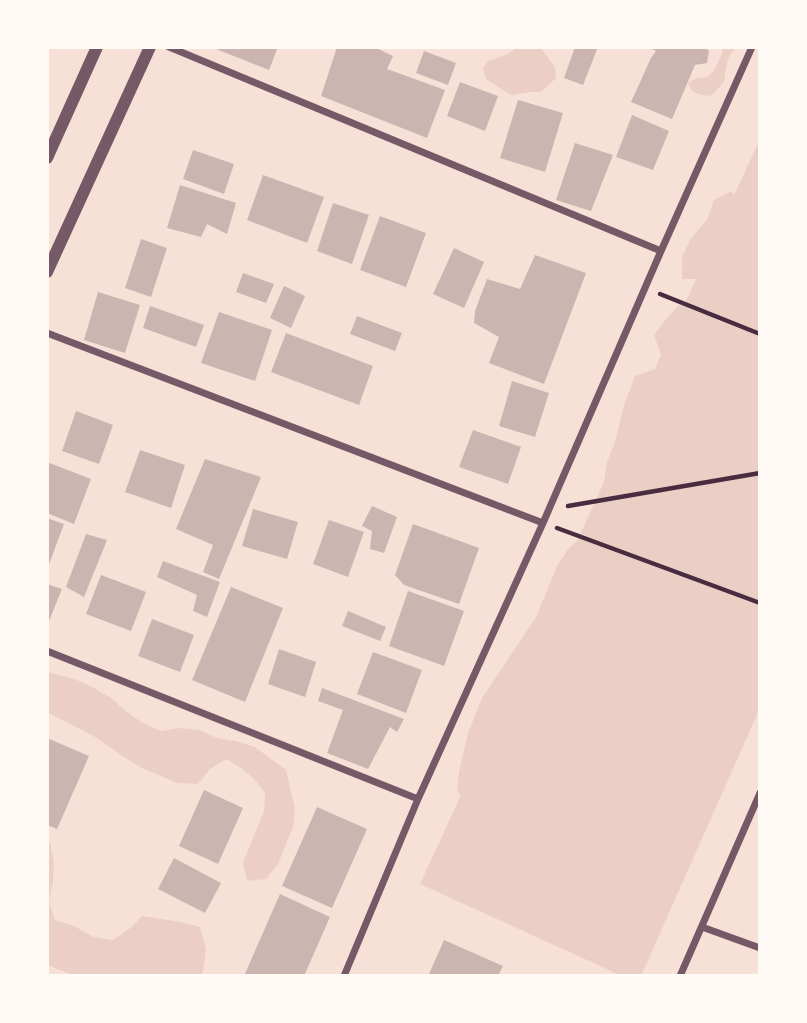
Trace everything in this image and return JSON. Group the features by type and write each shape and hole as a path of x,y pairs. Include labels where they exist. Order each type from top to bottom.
{"street":[{"path":"47,158 97,47"},
{"path":"47,272 150,47"},
{"path":"169,47 661,251"},
{"path":"344,976 418,799 549,510 752,47"},
{"path":"47,333 543,523"},
{"path":"47,651 418,799"},
{"path":"680,976 760,793"},
{"path":"702,927 760,948"}],"path":[{"path":"646,288 760,334"},
{"path":"549,510 760,473"},
{"path":"543,523 760,603"}],"shaded area":[{"path":"515,47 540,47 555,67 556,78 541,92 511,95 486,79 483,69 488,61 506,55"},
{"path":"723,47 737,47 727,62 724,82 711,96 692,91 688,83 707,77 714,71"},
{"path":"760,139 760,708 641,976 622,976 420,884 461,795 457,791 459,772 468,733 482,698 536,617 558,564 577,541 604,482 607,462 635,376 655,369 661,355 654,335 678,306 685,303 696,279 682,279 682,257 690,240 707,219 714,200 732,191 734,195"},
{"path":"47,672 75,679 94,688 143,723 161,731 180,728 200,730 217,738 236,741 255,747 286,770 295,809 293,827 278,864 266,879 247,881 243,863 264,811 265,793 254,779 226,759 210,769 198,784 177,783 142,768 95,737 47,712"},
{"path":"47,841 50,843 54,862 49,902 55,920 94,937 113,940 142,916 200,927 206,949 200,976 75,976 47,965"}],"building":[{"path":"211,47 278,47 269,70"},
{"path":"337,47 374,47 393,56 387,69 445,90 427,138 321,96"},
{"path":"575,47 598,47 583,85 564,78"},
{"path":"647,47 705,47 709,51 707,63 695,65 672,119 631,102 656,51"},
{"path":"424,51 456,63 448,85 416,73"},
{"path":"460,82 498,96 485,131 447,116"},
{"path":"518,100 563,113 545,172 500,158"},
{"path":"632,115 669,131 653,170 616,157"},
{"path":"575,143 613,155 591,211 556,200"},
{"path":"193,150 234,164 224,194 183,179"},
{"path":"263,175 324,197 307,243 247,220"},
{"path":"180,185 236,203 227,234 207,224 201,237 167,228"},
{"path":"333,203 369,215 352,264 317,251"},
{"path":"380,216 426,233 406,287 360,270"},
{"path":"141,239 167,248 151,297 125,288"},
{"path":"454,248 484,262 464,308 433,294"},
{"path":"535,255 586,273 544,384 489,363 499,337 474,323 475,311 487,279 520,289"},
{"path":"243,273 274,284 266,303 236,292"},
{"path":"284,286 305,296 291,328 270,318"},
{"path":"98,292 140,305 125,353 84,340"},
{"path":"150,306 204,325 196,347 143,328"},
{"path":"219,312 272,330 255,381 201,363"},
{"path":"357,316 402,333 395,351 350,334"},
{"path":"286,333 373,366 359,405 271,372"},
{"path":"512,381 549,393 535,437 499,426"},
{"path":"76,411 113,425 99,464 62,451"},
{"path":"473,430 521,447 508,484 459,467"},
{"path":"140,450 185,465 171,508 125,492"},
{"path":"205,459 261,477 219,579 203,572 213,545 176,529"},
{"path":"47,462 91,479 74,524 47,513"},
{"path":"372,506 397,517 384,553 370,549 372,531 362,526"},
{"path":"253,509 298,522 287,559 242,546"},
{"path":"47,518 64,524 48,567 47,567"},
{"path":"329,520 364,532 348,577 313,564"},
{"path":"413,524 479,548 459,604 404,585 395,575"},
{"path":"86,534 107,540 84,597 66,587"},
{"path":"163,561 220,582 207,617 193,611 197,595 157,577"},
{"path":"101,575 146,592 131,631 86,614"},
{"path":"47,584 62,589 47,626"},
{"path":"231,587 283,608 245,702 192,680"},
{"path":"408,591 464,611 444,666 389,646"},
{"path":"348,611 386,627 380,641 342,626"},
{"path":"152,619 194,635 180,672 138,656"},
{"path":"279,649 316,662 305,697 268,684"},
{"path":"373,652 422,670 406,713 357,694"},
{"path":"322,688 404,719 397,732 390,727 368,769 327,753 343,710 318,701"},
{"path":"47,738 89,756 57,829 47,825"},
{"path":"204,790 243,808 218,864 179,846"},
{"path":"317,807 367,829 332,908 282,886"},
{"path":"174,858 221,883 205,913 158,889"},
{"path":"280,894 330,917 304,976 244,976"},
{"path":"444,940 503,966 498,976 429,974"}]}
